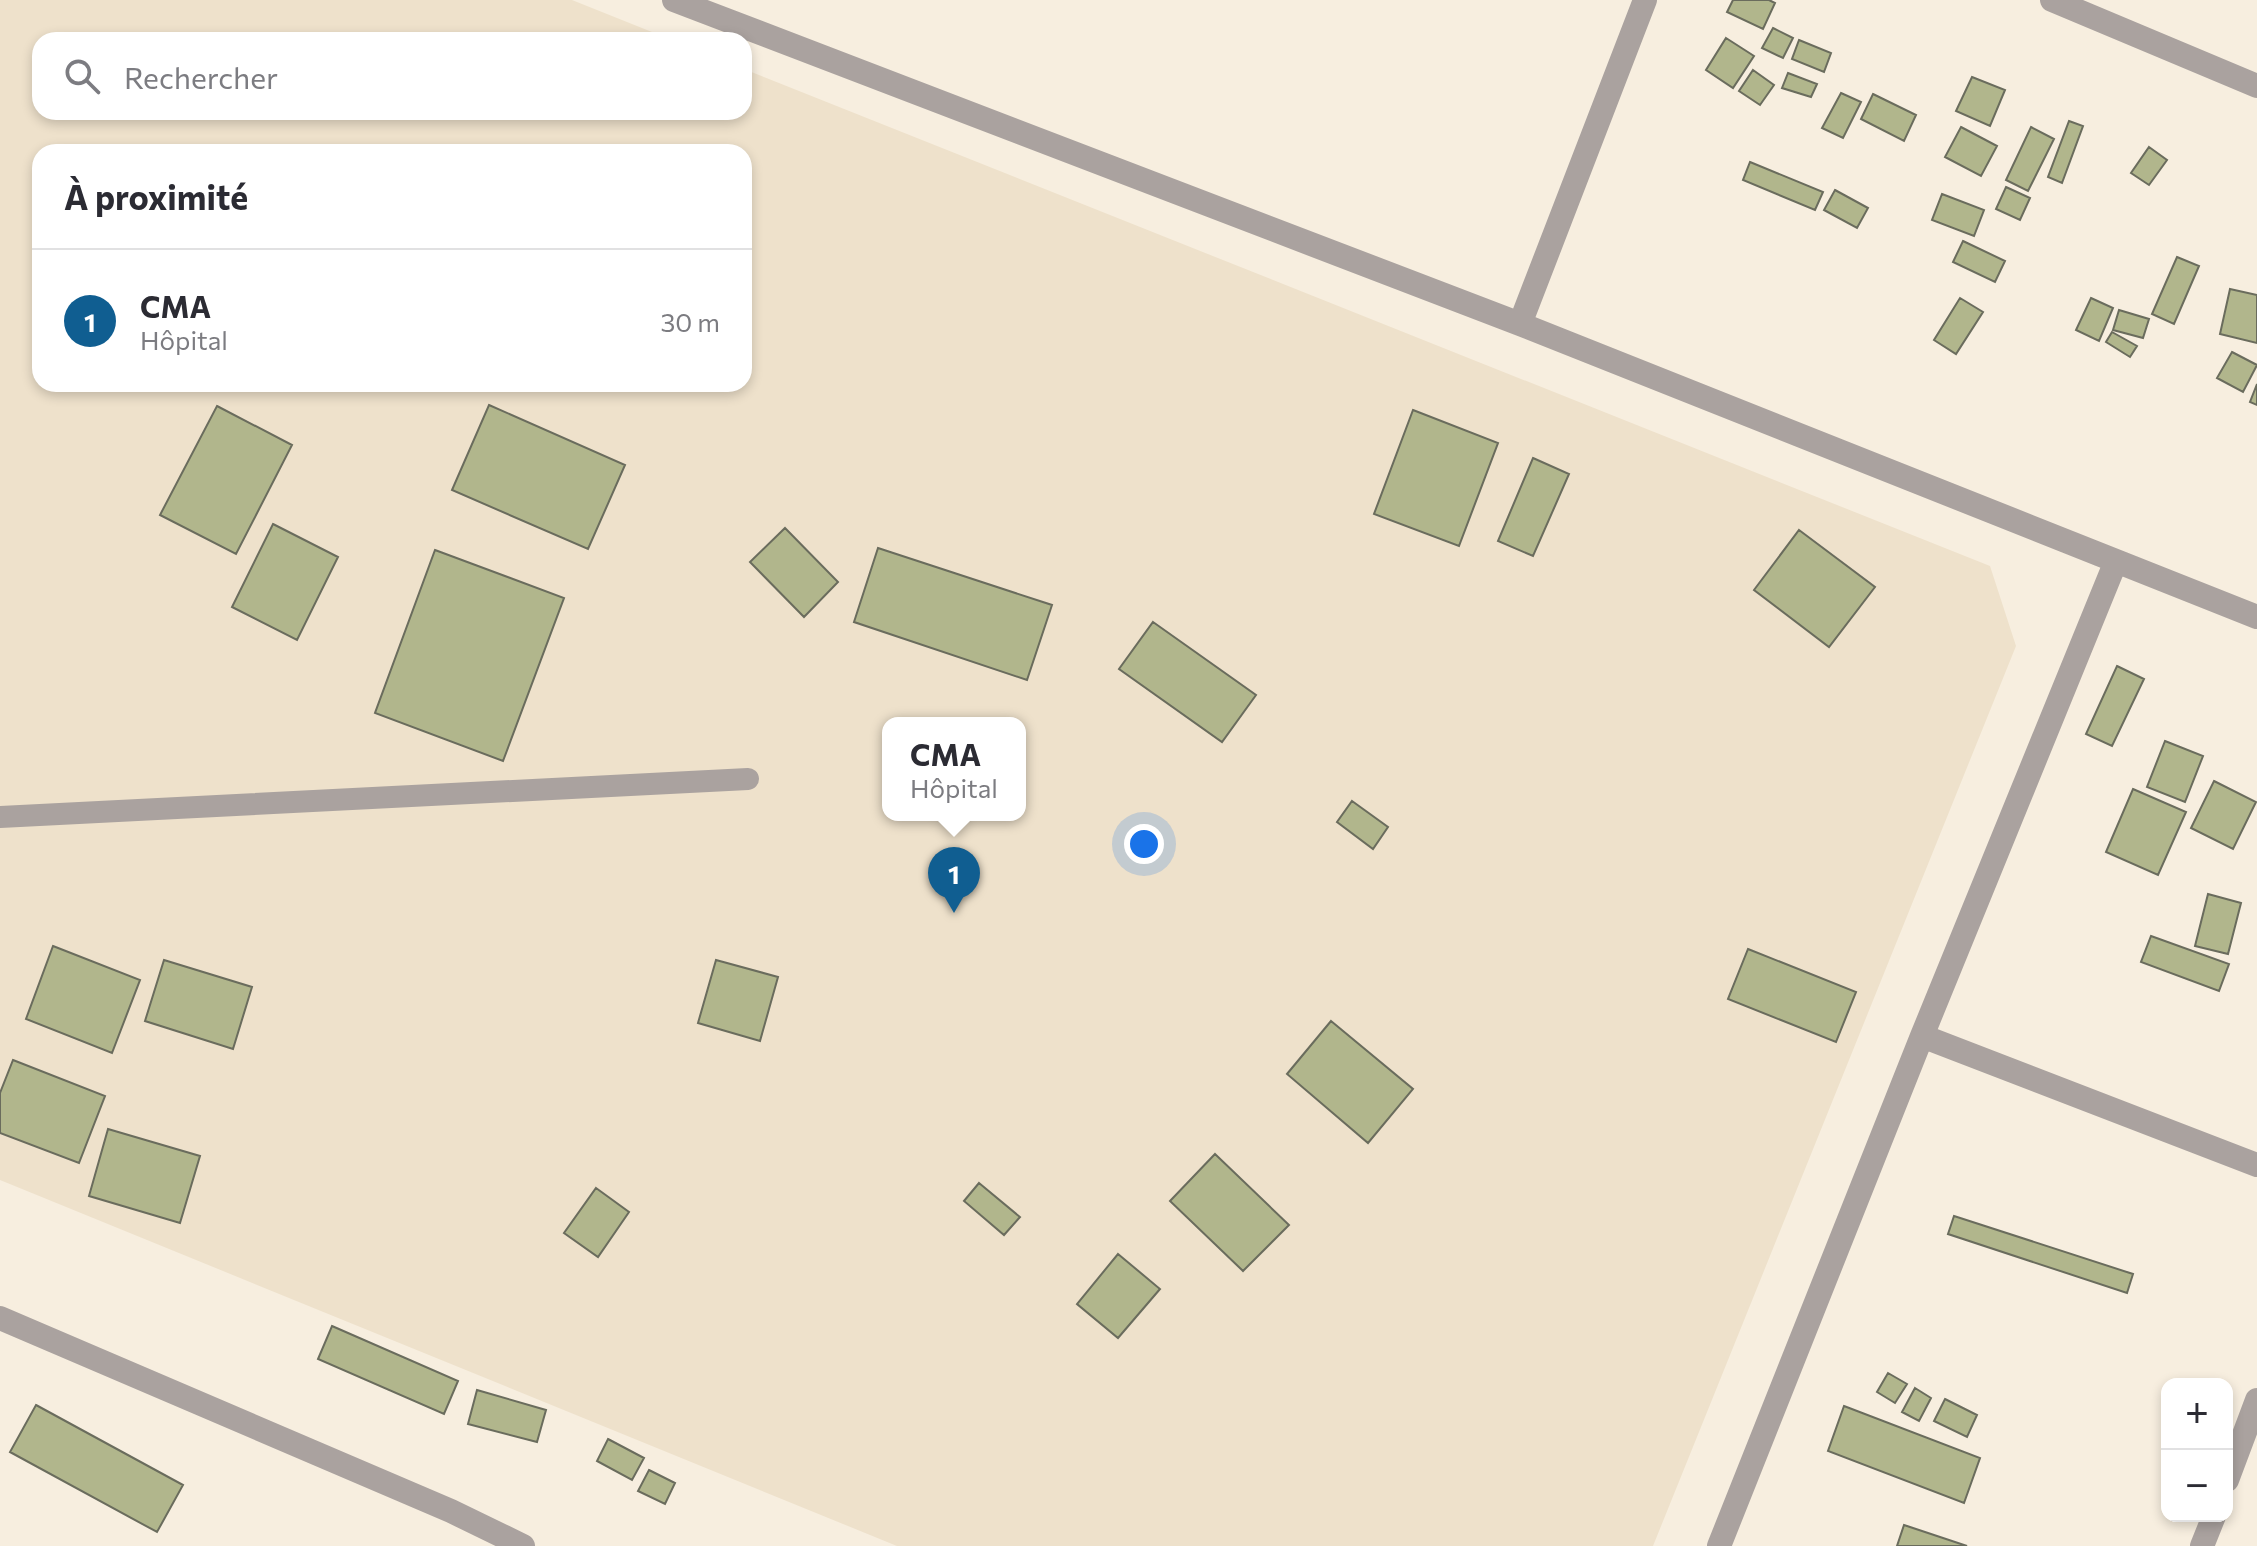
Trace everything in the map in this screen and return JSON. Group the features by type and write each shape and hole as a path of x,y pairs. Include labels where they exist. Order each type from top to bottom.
{"street":[{"path":"674,0 1520,324 2257,617"},
{"path":"1520,324 1645,0"},
{"path":"2052,0 2081,6 2257,86"},
{"path":"1719,1546 2116,561"},
{"path":"1922,1036 2257,1165"},
{"path":"0,1318 451,1511 523,1546"},
{"path":"2233,1464 2257,1400"},
{"path":"2202,1546 2212,1522"}],"lane":[{"path":"0,817 748,779"}],"shaded area":[{"path":"0,0 572,0 652,32 32,32 32,120 752,120 752,72 1990,566 2016,646 1653,1546 897,1546 0,1180"}],"building":[{"path":"1733,0 1769,0 1775,3 1763,29 1727,12"},
{"path":"1773,28 1793,38 1783,58 1762,48"},
{"path":"1726,38 1754,56 1733,88 1706,70"},
{"path":"1799,40 1831,53 1824,72 1792,59"},
{"path":"1753,70 1774,85 1760,105 1739,91"},
{"path":"1788,73 1817,84 1811,97 1782,88"},
{"path":"1972,77 2005,90 1990,126 1956,111"},
{"path":"1841,93 1861,102 1843,138 1822,128"},
{"path":"1873,94 1916,115 1904,141 1861,119"},
{"path":"2069,121 2083,126 2062,183 2048,177"},
{"path":"1961,127 1997,146 1981,176 1945,157"},
{"path":"2031,127 2054,139 2028,191 2006,180"},
{"path":"2149,147 2167,160 2149,185 2131,173"},
{"path":"1750,162 1823,192 1815,210 1743,180"},
{"path":"2006,187 2030,198 2020,220 1996,209"},
{"path":"1835,190 1868,208 1857,228 1824,210"},
{"path":"1942,194 1984,210 1974,236 1932,220"},
{"path":"1963,241 2005,261 1995,282 1953,262"},
{"path":"2177,257 2199,266 2174,324 2152,314"},
{"path":"2230,289 2257,295 2257,343 2220,334"},
{"path":"1960,298 1983,312 1956,354 1934,340"},
{"path":"2091,298 2113,308 2099,341 2076,330"},
{"path":"2119,310 2149,319 2143,338 2113,330"},
{"path":"2112,332 2137,346 2130,357 2106,342"},
{"path":"2232,352 2257,365 2243,392 2217,378"},
{"path":"2257,384 2257,405 2250,402"},
{"path":"489,405 625,465 588,549 452,490"},
{"path":"217,406 292,445 236,554 160,515"},
{"path":"1413,410 1498,443 1459,546 1374,514"},
{"path":"1533,458 1569,474 1533,556 1498,541"},
{"path":"273,524 338,557 297,640 232,607"},
{"path":"785,528 838,582 804,617 750,562"},
{"path":"1799,530 1875,587 1829,647 1754,590"},
{"path":"878,548 1052,605 1027,680 854,622"},
{"path":"435,550 564,598 503,761 375,713"},
{"path":"1153,622 1256,695 1222,742 1119,669"},
{"path":"2117,666 2144,679 2112,746 2086,734"},
{"path":"2165,741 2203,756 2185,802 2147,787"},
{"path":"2214,781 2256,802 2233,849 2191,828"},
{"path":"2133,789 2186,812 2158,875 2106,852"},
{"path":"1352,801 1388,827 1373,849 1337,822"},
{"path":"2208,894 2241,903 2228,954 2195,946"},
{"path":"2151,936 2229,964 2219,991 2141,962"},
{"path":"53,946 140,980 112,1053 26,1019"},
{"path":"1748,949 1856,992 1836,1042 1728,999"},
{"path":"164,960 252,987 233,1049 145,1021"},
{"path":"716,960 778,977 760,1041 698,1023"},
{"path":"1331,1021 1413,1089 1368,1143 1287,1074"},
{"path":"13,1060 105,1096 79,1163 0,1133 0,1093"},
{"path":"108,1129 200,1156 180,1223 89,1196"},
{"path":"1215,1154 1289,1225 1243,1271 1170,1201"},
{"path":"979,1183 1020,1217 1004,1235 964,1201"},
{"path":"596,1188 629,1212 598,1257 564,1233"},
{"path":"1954,1216 2133,1274 2127,1293 1948,1234"},
{"path":"1118,1254 1160,1289 1118,1338 1077,1304"},
{"path":"332,1326 458,1381 444,1414 318,1359"},
{"path":"1888,1373 1907,1384 1895,1403 1877,1392"},
{"path":"1915,1388 1931,1398 1919,1421 1902,1412"},
{"path":"477,1390 546,1410 537,1442 468,1424"},
{"path":"1945,1399 1977,1415 1967,1437 1934,1421"},
{"path":"36,1405 183,1485 157,1532 10,1452"},
{"path":"1844,1406 1980,1458 1964,1503 1828,1451"},
{"path":"608,1439 644,1458 632,1480 597,1461"},
{"path":"649,1470 675,1483 665,1504 638,1491"},
{"path":"1904,1525 1967,1546 1897,1546"}],"place":[{"name":"CMA","path":"954,913"}]}
